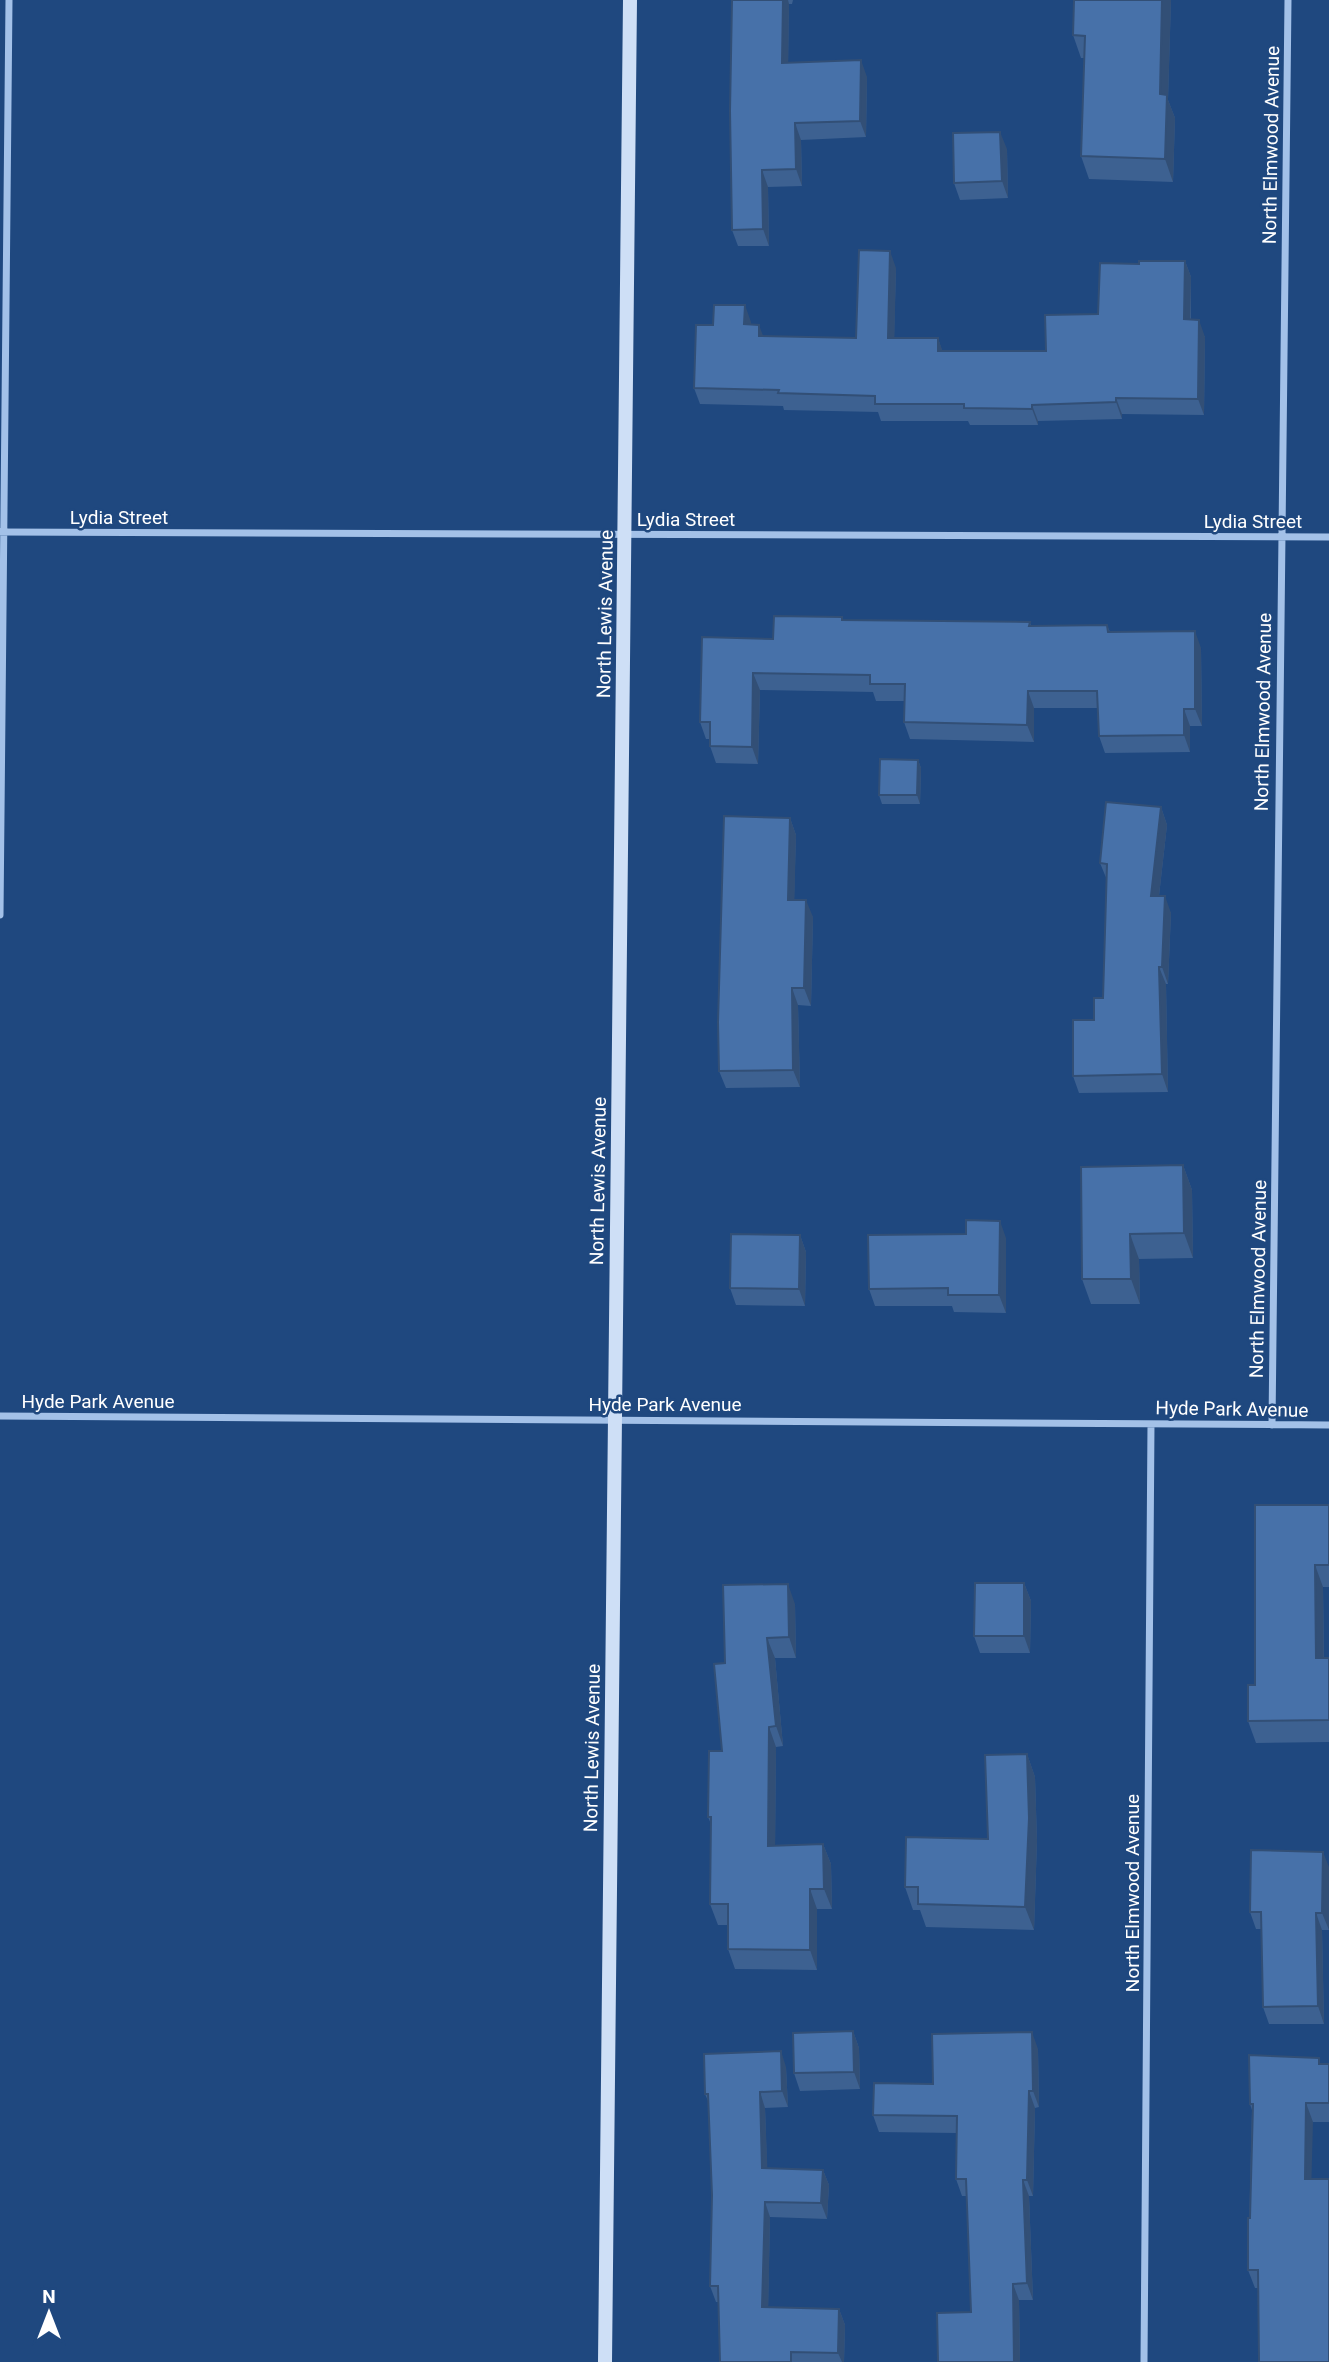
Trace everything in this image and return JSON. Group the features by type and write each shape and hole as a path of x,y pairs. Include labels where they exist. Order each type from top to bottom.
{"main road":[{"name":"North Lewis Avenue","path":"605,2362 630,0"}],"street":[{"path":"0,915 9,0"},
{"name":"North Elmwood Avenue","path":"1272,1425 1288,0"},
{"name":"Lydia Street","path":"2,532 1329,537"},
{"name":"Hyde Park Avenue","path":"0,1416 1329,1425"},
{"name":"North Elmwood Avenue","path":"1144,2362 1151,1424"}],"building":[{"path":"732,0 783,0 782,63 861,60 860,121 795,123 796,169 762,170 763,229 732,230"},
{"path":"1074,0 1162,0 1160,94 1167,95 1165,159 1081,156 1085,36 1073,35"},
{"path":"1000,132 1002,181 954,183 953,133"},
{"path":"859,250 890,251 888,338 938,338 938,351 1046,351 1045,315 1098,314 1100,263 1185,261 1184,319 1199,320 1198,399 1116,398 1116,402 1032,405 1032,409 964,408 964,404 875,404 875,396 694,388 696,325 713,325 714,305 745,305 744,324 759,325 759,336 856,338"},
{"path":"774,616 842,617 842,620 1030,622 1029,626 1107,625 1108,632 1195,631 1195,709 1184,709 1184,735 1099,736 1097,691 1028,691 1027,725 904,722 905,684 870,684 870,675 753,673 752,747 710,746 710,722 700,722 702,637 773,639"},
{"path":"880,759 918,760 917,795 879,795"},
{"path":"1106,802 1161,807 1151,896 1165,896 1162,967 1159,967 1162,1074 1073,1076 1073,1020 1094,1020 1094,998 1103,998 1107,864 1100,863"},
{"path":"724,816 790,818 788,900 806,900 804,988 792,988 793,1070 719,1071"},
{"path":"1183,1165 1184,1233 1130,1234 1131,1279 1082,1279 1081,1167"},
{"path":"966,1220 1000,1221 999,1295 948,1295 948,1288 869,1289 868,1235 966,1234"},
{"path":"731,1234 800,1235 799,1289 730,1288"},
{"path":"1255,1505 1329,1505 1329,1565 1315,1565 1316,1658 1329,1658 1329,1720 1248,1721 1248,1685 1255,1685"},
{"path":"975,1583 1024,1583 1024,1636 974,1636"},
{"path":"788,1584 789,1637 767,1638 776,1726 769,1727 768,1846 823,1844 824,1889 810,1889 810,1950 728,1949 728,1904 710,1904 711,1817 708,1817 709,1751 722,1751 714,1664 725,1663 723,1585"},
{"path":"1027,1754 1029,1818 1025,1907 918,1904 918,1887 905,1887 906,1837 988,1839 985,1755"},
{"path":"1251,1850 1323,1852 1322,1913 1316,1913 1318,2006 1263,2007 1261,1912 1250,1912"},
{"path":"853,2031 854,2072 794,2073 793,2033"},
{"path":"1032,2032 1033,2091 1029,2091 1027,2180 1023,2180 1027,2283 1013,2284 1014,2362 938,2362 937,2313 971,2312 966,2179 956,2179 957,2116 873,2115 874,2083 933,2084 932,2034"},
{"path":"781,2051 782,2091 760,2092 762,2168 823,2170 821,2203 765,2202 762,2307 839,2309 838,2353 791,2352 791,2362 720,2362 718,2286 710,2286 712,2195 704,2054"},
{"path":"1249,2055 1319,2058 1319,2064 1329,2064 1329,2103 1306,2103 1305,2179 1329,2179 1329,2362 1259,2362 1258,2270 1248,2270 1253,2104 1250,2104"}]}
